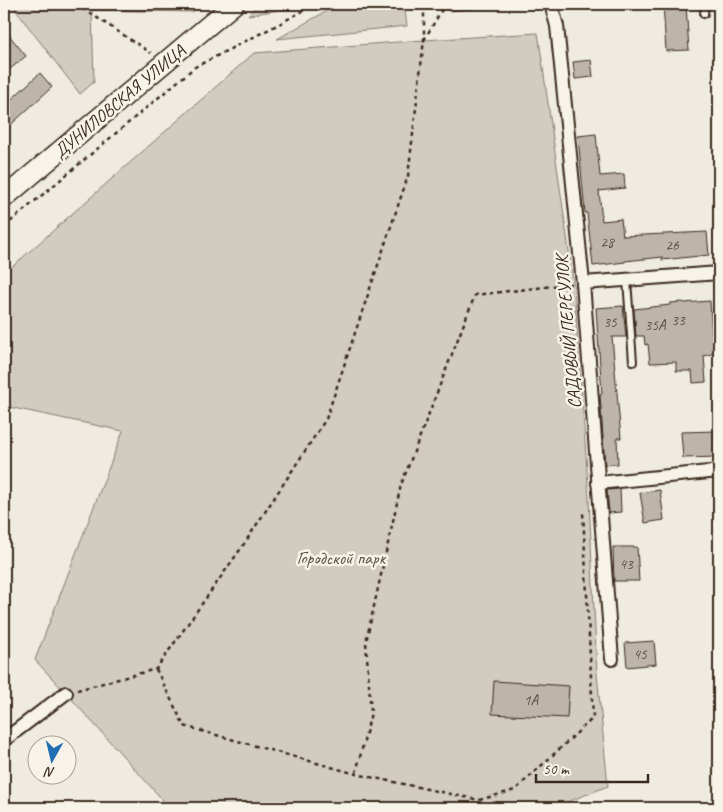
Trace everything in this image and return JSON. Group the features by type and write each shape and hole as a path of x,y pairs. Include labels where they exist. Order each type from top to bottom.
{"main road":[{"name":"ДУНИЛОВСКАЯ УЛИЦА","path":"4,198 234,4"}],"street":[{"name":"САДОВЫЙ ПЕРЕУЛОК","path":"551,4 557,26 583,283 612,659"},
{"path":"583,283 719,273"},
{"path":"598,483 719,472"},
{"path":"4,740 66,693"}],"lane":[{"path":"704,14 705,4"},
{"path":"627,280 633,362"}],"path":[{"path":"76,4 165,62 180,79"},
{"path":"4,227 195,67 281,24 315,4"},
{"path":"66,693 156,669 242,547 326,419 408,176 424,40 424,4"},
{"path":"424,40 444,6 448,4"},
{"path":"356,774 371,713 366,642 401,485 475,296 583,283"},
{"path":"156,669 184,726 356,774 479,800 515,790 593,718 583,512"}],"green space":[{"path":"11,4 203,4 192,12 92,10 94,82 80,94"},
{"path":"258,4 300,4 292,8 248,15"},
{"path":"339,4 404,4 407,26 277,39"},
{"path":"459,4 535,4 448,11"},
{"name":"Городской парк","path":"538,33 574,286 589,499 597,674 608,786 552,808 170,808 35,660 123,431 4,406 4,274 254,53"}],"building":[{"path":"663,4 686,4 689,50 666,51"},
{"path":"4,29 26,56 4,74"},
{"path":"591,60 593,77 575,79 573,62"},
{"path":"40,73 52,87 4,131 4,106"},
{"path":"596,134 600,176 624,174 625,188 599,191 602,221 621,219 623,236 707,232 709,255 662,260 663,257 593,266 587,213 585,213 578,136"},
{"path":"710,301 712,334 719,333 719,352 704,356 706,382 693,383 692,371 676,371 676,362 650,363 648,344 645,345 644,336 636,336 634,309 670,305 670,303"},
{"path":"623,306 626,337 612,337 621,438 617,438 618,464 605,465 596,308"},
{"path":"717,431 719,457 683,458 681,432"},
{"path":"620,489 621,512 609,513 607,490"},
{"path":"660,490 664,520 645,523 640,493"},
{"path":"613,547 637,547 639,581 614,581"},
{"path":"654,641 656,664 627,667 625,643"},
{"path":"494,681 569,686 567,718 492,714"}]}
